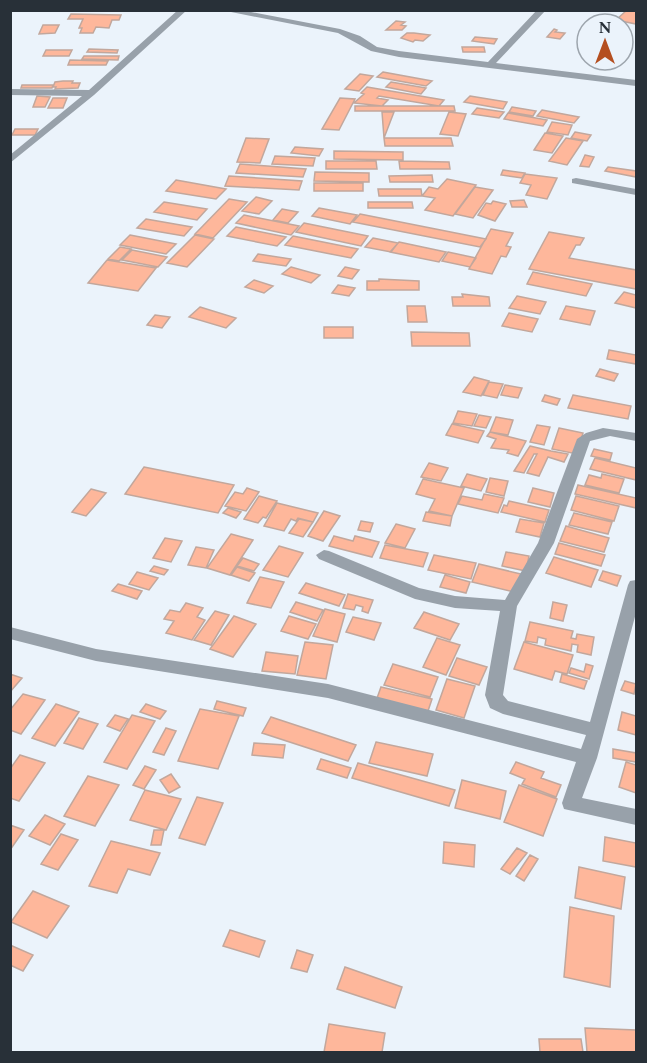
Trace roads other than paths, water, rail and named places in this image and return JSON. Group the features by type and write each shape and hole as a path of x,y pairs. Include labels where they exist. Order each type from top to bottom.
{"street":[{"path":"10,160 91,93 183,10"},
{"path":"225,10 340,31 374,49 399,54 636,83"},
{"path":"491,64 542,10"},
{"path":"10,92 91,93"},
{"path":"576,181 636,192"},
{"path":"596,731 504,707 496,703 494,695 509,606 546,543 584,440 592,434 606,431 617,431 636,437"},
{"path":"324,555 415,593 455,602 509,606"},
{"path":"636,585 588,758 571,803 636,817"},
{"path":"10,633 96,655 328,691 588,758"}]}
